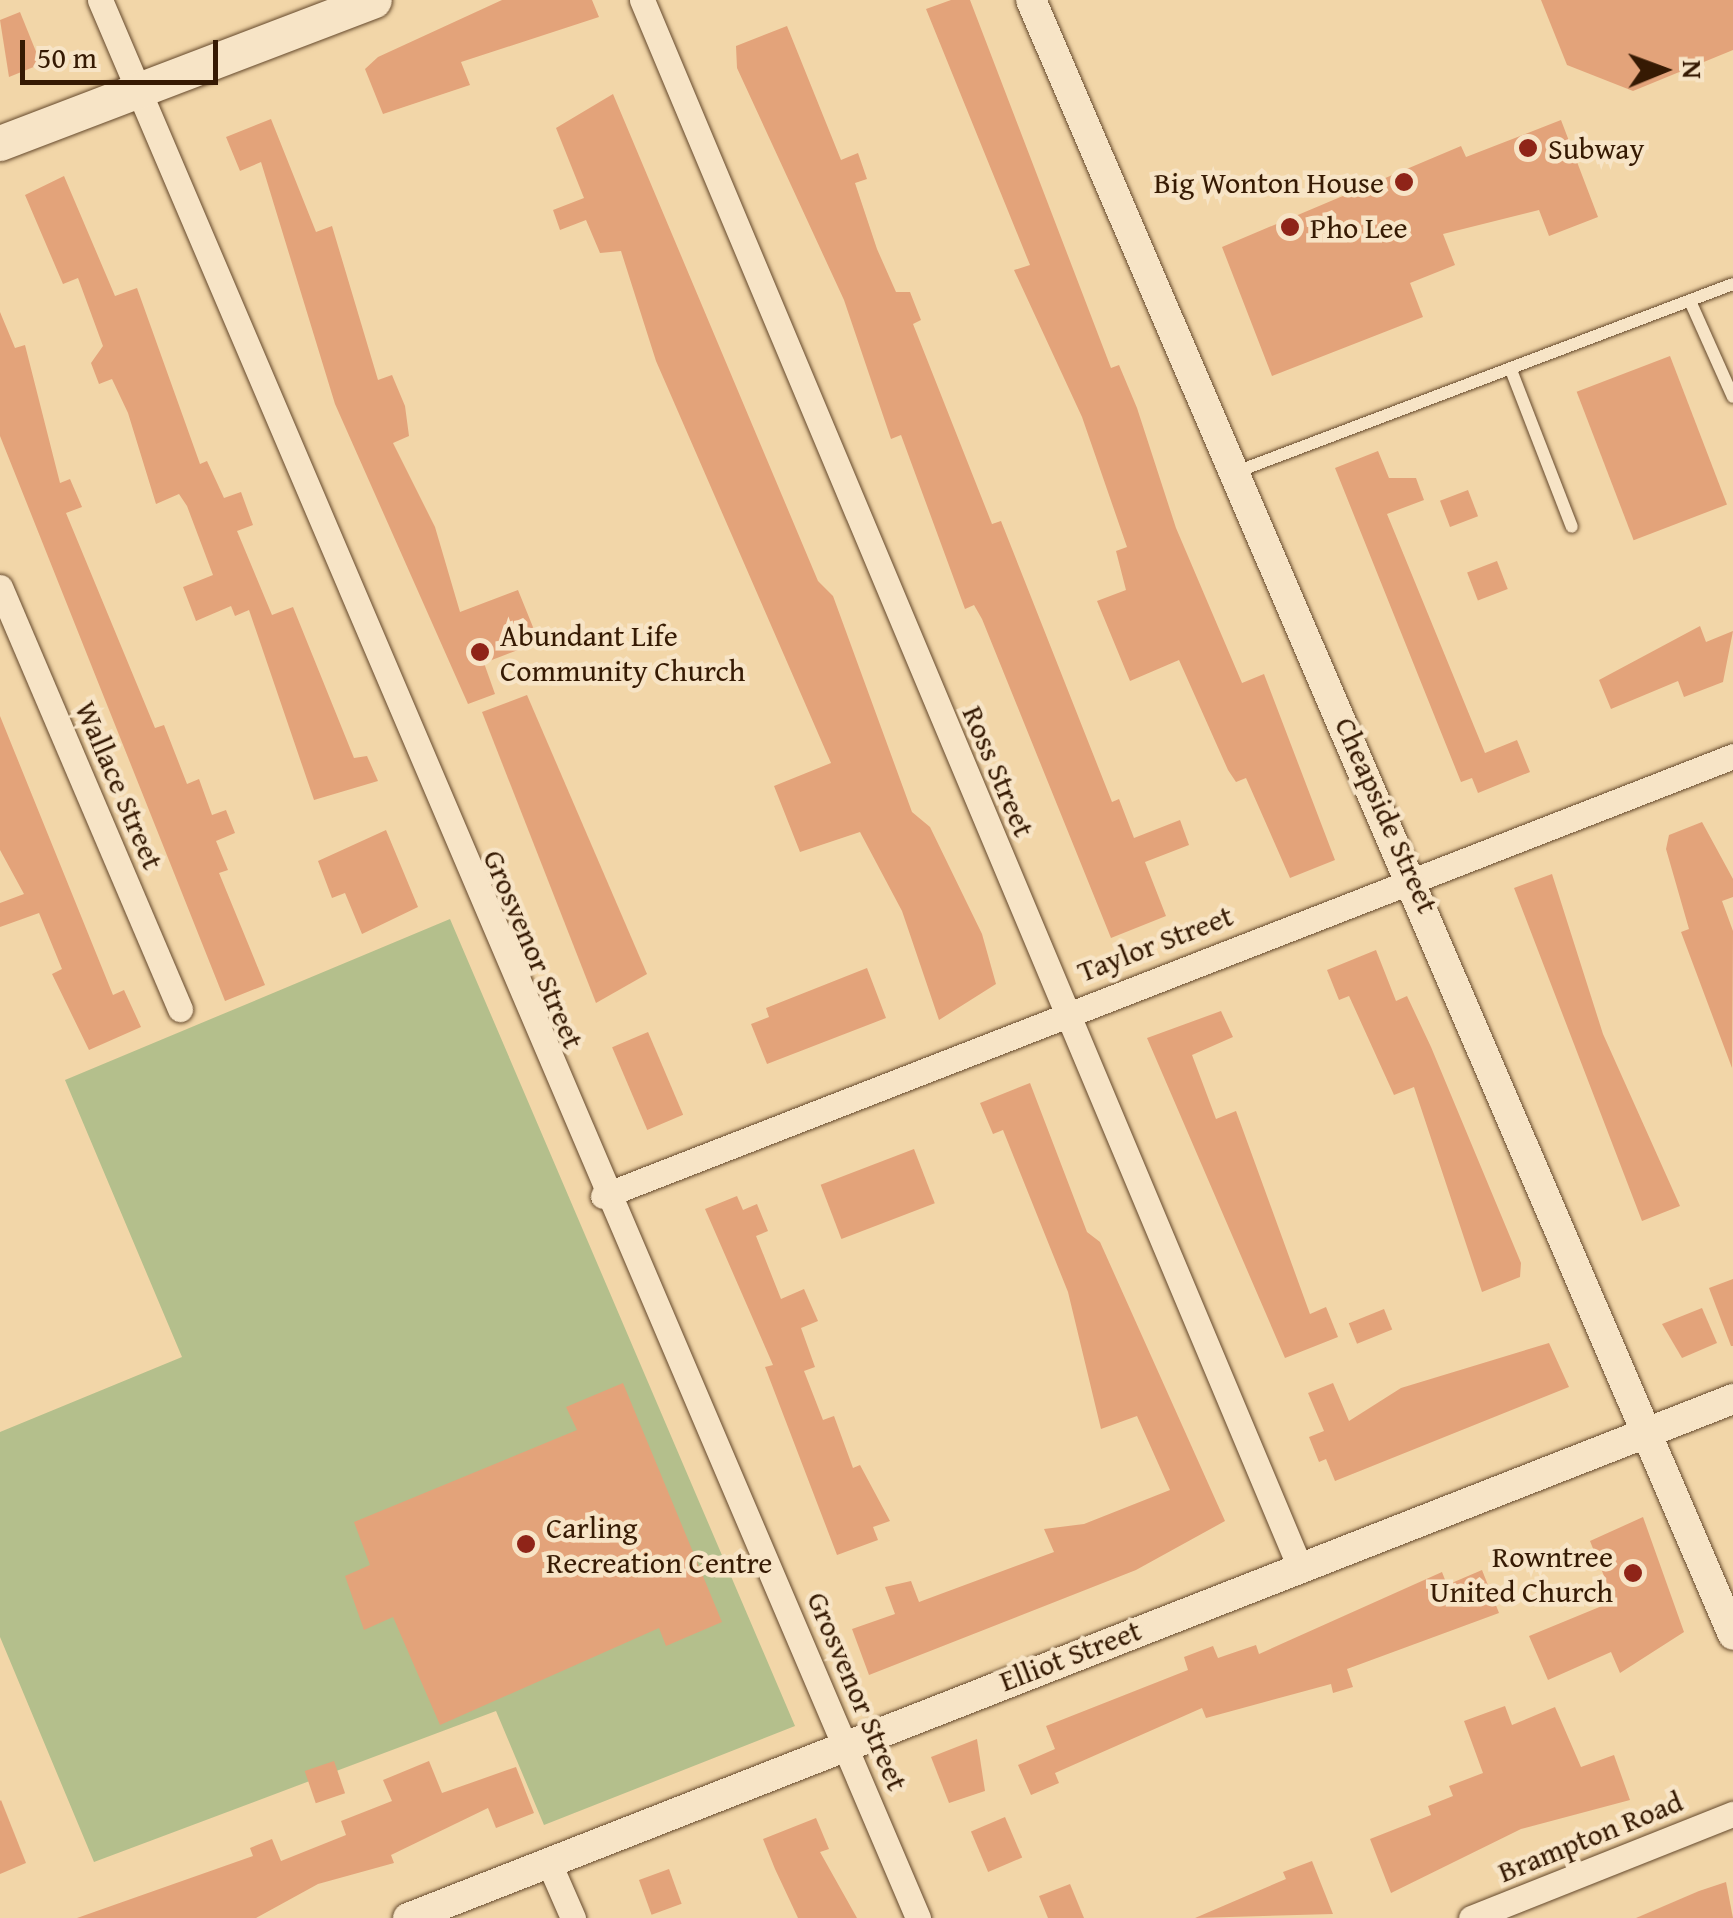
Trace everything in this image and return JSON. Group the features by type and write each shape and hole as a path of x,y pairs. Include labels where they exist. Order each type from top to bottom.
{"main road":[{"path":"0,143 374,0"}],"street":[{"name":"Grosvenor Street","path":"100,0 603,1196 847,1743 918,1918"},
{"name":"Ross Street","path":"642,0 1299,1565"},
{"name":"Cheapside Street","path":"1032,0 1652,1430 1733,1635"},
{"name":"Wallace Street","path":"0,587 180,1009"},
{"name":"Taylor Street","path":"603,1196 1733,756"},
{"name":"Elliot Street","path":"408,1918 1299,1565 1733,1398"},
{"name":"Brampton Road","path":"1471,1918 1733,1814"},
{"path":"549,1863 573,1918"}],"lane":[{"path":"1236,472 1733,284"},
{"path":"1690,301 1733,398"},
{"path":"1510,370 1572,528"}],"green space":[{"path":"450,919 795,1726 544,1825 496,1711 94,1862 0,1637 0,1432 182,1357 65,1080"}],"building":[{"path":"502,0 592,0 599,17 461,62 470,85 383,114 365,69 378,57"},
{"path":"951,0 970,0 1111,368 1119,365 1137,408 1176,528 1242,683 1264,674 1335,860 1290,878 1246,778 1236,782 1228,770 1179,660 1130,681 1097,601 1126,590 1116,551 1127,547 1082,417 1014,270 1030,265 926,9"},
{"path":"1541,0 1733,0 1733,50 1633,91 1567,65"},
{"path":"20,12 41,64 9,77 0,20"},
{"path":"787,26 841,160 858,153 867,179 855,183 877,249 896,292 910,292 921,320 913,324 992,524 1001,521 1112,802 1119,799 1134,838 1180,820 1189,845 1145,862 1166,916 1111,938 982,619 974,605 965,609 901,435 891,439 844,300 737,68 736,46"},
{"path":"613,94 818,581 833,596 912,812 930,827 982,934 996,984 939,1020 902,911 860,832 800,852 774,786 831,763 656,361 621,251 600,253 586,220 560,230 553,210 584,198 556,128"},
{"path":"271,119 316,232 332,226 378,380 392,375 405,406 409,436 393,443 435,527 460,612 518,590 539,642 484,663 495,694 468,704 335,404 261,162 240,171 226,137"},
{"path":"1561,120 1598,217 1549,236 1539,210 1443,234 1455,265 1410,283 1423,317 1272,376 1222,247 1461,146 1466,157"},
{"path":"64,176 115,296 137,288 200,464 207,461 224,498 241,492 253,525 237,531 272,615 293,607 354,758 367,756 378,781 314,800 249,610 235,616 231,606 196,621 183,587 213,575 187,506 179,494 156,504 128,413 112,379 99,384 91,363 103,346 78,278 63,284 25,195"},
{"path":"0,312 15,348 25,345 60,483 70,479 82,507 66,513 155,728 164,725 187,784 199,779 212,815 226,810 235,833 216,841 228,870 219,873 265,985 225,1001 0,436"},
{"path":"1670,356 1727,504 1634,540 1577,392"},
{"path":"1378,451 1389,478 1416,478 1424,500 1387,514 1485,753 1517,740 1530,772 1478,793 1472,778 1461,782 1335,468"},
{"path":"1468,490 1478,516 1450,527 1440,501"},
{"path":"1497,561 1508,589 1478,600 1467,572"},
{"path":"1700,626 1706,642 1733,631 1723,682 1684,697 1678,681 1611,709 1599,680"},
{"path":"527,695 647,974 596,1003 482,712"},
{"path":"0,716 113,995 124,990 141,1027 89,1050 52,974 62,969 39,913 0,927 0,903 24,894 0,850"},
{"path":"1702,822 1733,879 1733,897 1722,901 1733,931 1732,1068 1681,932 1689,929 1666,849 1669,835"},
{"path":"386,830 418,907 362,934 345,893 332,898 318,861"},
{"path":"1552,874 1603,1034 1680,1206 1642,1221 1514,888"},
{"path":"1376,950 1396,1001 1407,996 1431,1047 1521,1263 1520,1277 1482,1292 1414,1087 1394,1095 1349,996 1339,1000 1327,970"},
{"path":"867,968 886,1018 767,1064 751,1024 769,1017 766,1008"},
{"path":"1221,1011 1233,1037 1192,1055 1216,1119 1236,1111 1310,1314 1326,1307 1338,1337 1285,1358 1147,1038"},
{"path":"648,1032 683,1115 647,1130 612,1047"},
{"path":"1030,1083 1087,1232 1100,1242 1225,1521 1136,1570 869,1675 852,1629 895,1614 885,1587 911,1581 919,1602 1054,1552 1044,1529 1084,1524 1170,1490 1137,1416 1101,1429 1068,1292 1003,1130 993,1134 980,1103"},
{"path":"914,1149 935,1203 841,1239 821,1185"},
{"path":"737,1196 743,1210 757,1204 768,1231 756,1236 781,1299 804,1289 818,1321 801,1328 815,1367 804,1371 823,1420 834,1416 853,1468 860,1465 890,1521 873,1527 878,1540 837,1555 765,1367 773,1365 705,1209"},
{"path":"1733,1279 1733,1346 1731,1346 1709,1288"},
{"path":"1702,1308 1717,1343 1682,1358 1662,1324"},
{"path":"1384,1309 1392,1329 1357,1344 1349,1323"},
{"path":"1549,1343 1569,1387 1335,1481 1326,1459 1319,1462 1309,1437 1324,1431 1308,1393 1333,1383 1349,1421 1401,1388"},
{"name":"Carling Recreation Centre","path":"623,1383 722,1622 666,1646 659,1628 440,1725 393,1617 364,1630 345,1576 370,1565 354,1522 577,1430 566,1407"},
{"name":"Rowntree United Church","path":"1643,1517 1684,1632 1620,1673 1611,1652 1548,1680 1529,1636 1614,1601 1590,1541"},
{"path":"1482,1570 1499,1613 1347,1669 1353,1687 1333,1693 1331,1684 1206,1718 1202,1708 1055,1773 1059,1783 1031,1795 1018,1765 1055,1749 1046,1726 1188,1670 1184,1657 1213,1646 1218,1658 1256,1645 1259,1654 1442,1572 1447,1585"},
{"path":"1505,1706 1512,1725 1555,1707 1581,1767 1614,1755 1630,1800 1521,1829 1391,1893 1370,1839 1431,1815 1428,1806 1453,1796 1449,1786 1483,1773 1464,1721"},
{"path":"977,1739 985,1791 949,1803 931,1757"},
{"path":"334,1761 345,1793 316,1803 305,1771"},
{"path":"429,1761 442,1793 516,1767 534,1813 496,1828 488,1808 391,1855 394,1863 318,1884 256,1918 77,1918 253,1856 250,1848 272,1839 281,1861 346,1835 341,1821 392,1801 383,1780"},
{"path":"0,1801 26,1863 0,1874"},
{"path":"1005,1817 1022,1858 988,1872 971,1831"},
{"path":"816,1818 829,1849 820,1852 857,1918 798,1918 775,1869 763,1839"},
{"path":"1312,1861 1333,1914 1195,1918 1286,1879 1283,1872"},
{"path":"669,1869 682,1904 652,1915 639,1880"},
{"path":"1726,1882 1733,1918 1636,1918 1699,1891"},
{"path":"1070,1884 1084,1918 1048,1918 1039,1896"}],"place":[{"name":"Subway","path":"1528,148"},
{"name":"Big Wonton House","path":"1404,182"},
{"name":"Pho Lee","path":"1290,227"},
{"name":"Abundant Life Community Church","path":"480,652"},
{"name":"Carling Recreation Centre","path":"526,1544"},
{"name":"Rowntree United Church","path":"1633,1573"}]}
